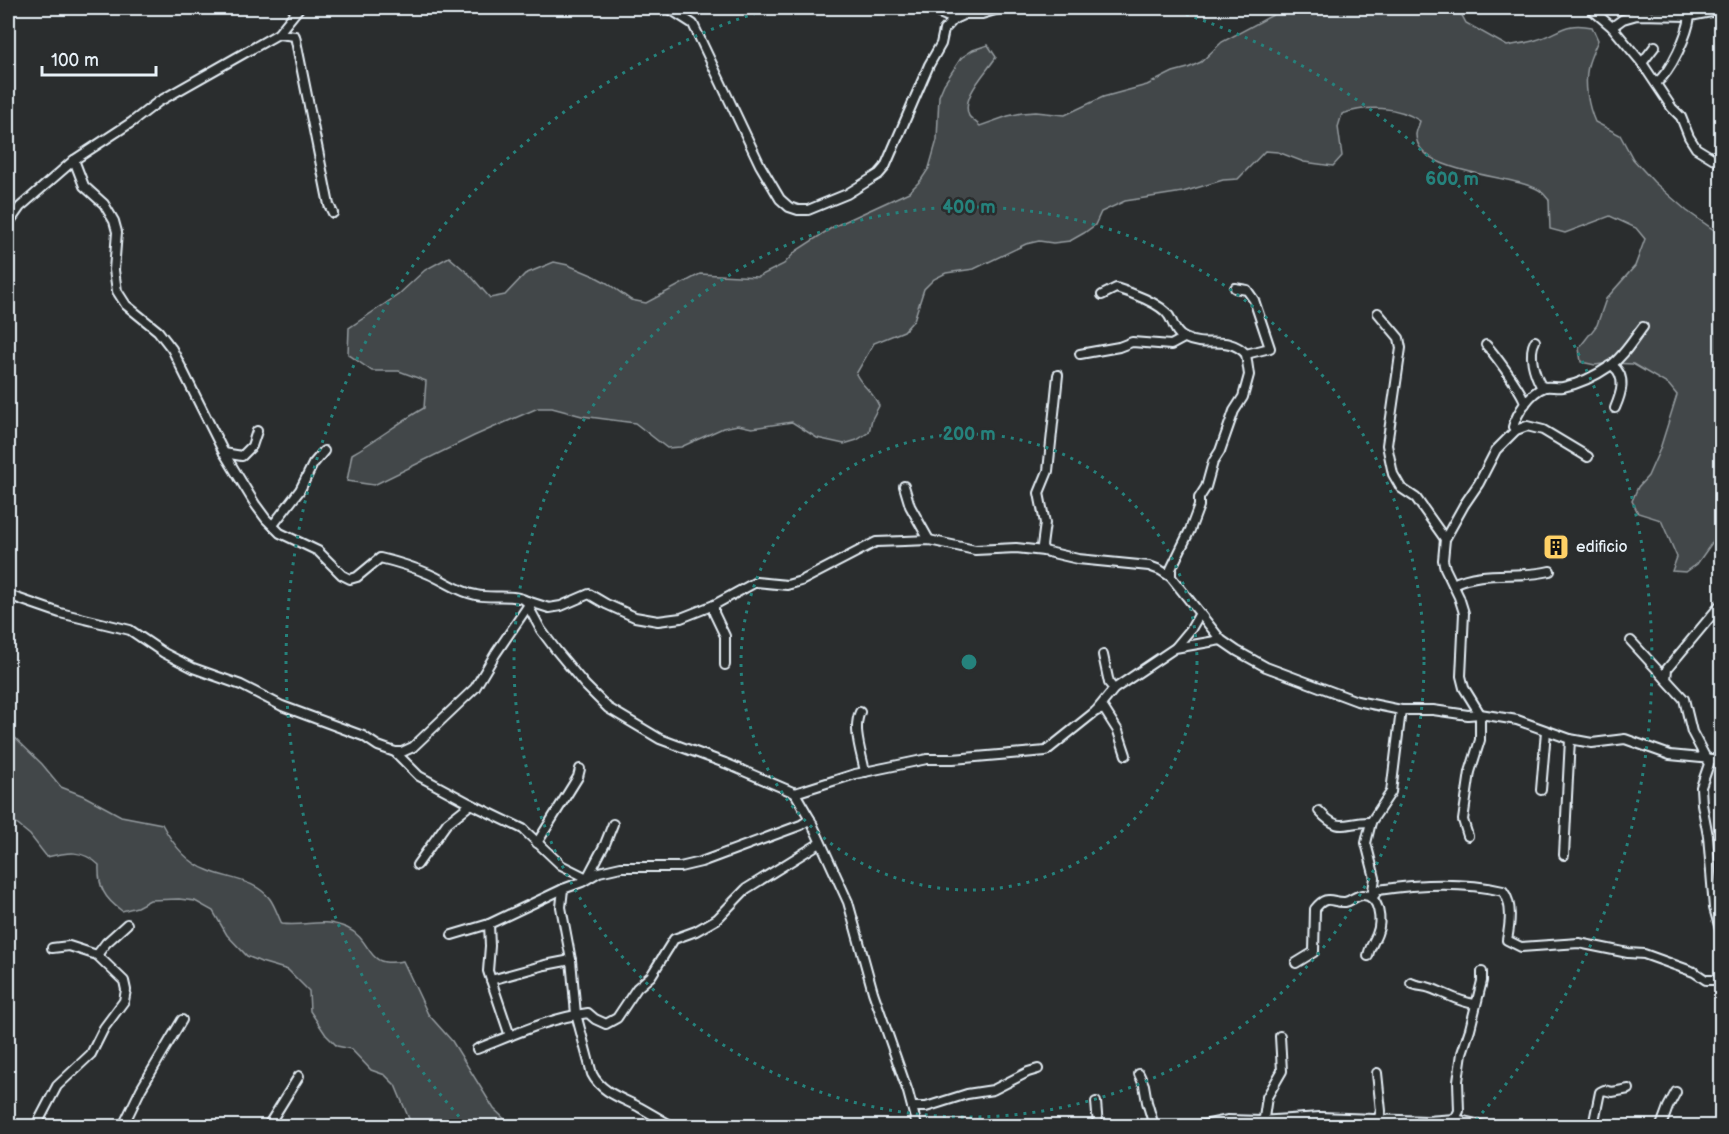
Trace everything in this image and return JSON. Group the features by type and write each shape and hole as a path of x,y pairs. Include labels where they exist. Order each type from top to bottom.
{"street":[{"path":"8,224 20,207 74,160 158,102 278,34 299,8"},
{"path":"668,8 693,24 760,165 780,199 789,207 798,210 808,210 847,194 879,174 885,167 940,44 944,30 954,19 974,10 982,14 1002,8"},
{"path":"926,8 954,19"},
{"path":"1590,8 1612,27 1642,63 1672,108 1681,117 1695,148 1720,160"},
{"path":"1612,27 1623,19 1637,15 1657,12 1690,16 1722,10"},
{"path":"1656,83 1673,63 1689,28 1690,16"},
{"path":"278,34 295,36 329,205 333,213"},
{"path":"1642,63 1654,46"},
{"path":"74,160 84,186 104,204 114,221 117,232 114,270 117,291 126,305 158,331 172,349 224,453 255,504 280,533 318,551 342,575 350,579 357,577 380,558 396,561 429,574 463,592 478,596 520,598 528,604 549,608 561,606 589,594 635,617 658,621 681,618 714,605 756,582 787,585 801,581 876,542 929,540 975,550 1044,551 1078,559 1149,566 1160,570 1171,577 1185,593 1199,615 1221,640 1266,667 1356,701 1401,710 1480,714 1517,720 1570,738 1599,743 1625,739 1670,754 1722,760"},
{"path":"1102,295 1116,288 1136,294 1168,314 1176,332 1184,338 1201,342 1229,342 1246,354 1249,375 1243,397 1234,411 1220,451 1213,462 1190,530 1171,569 1171,577"},
{"path":"1235,288 1247,290 1254,300 1270,348 1246,354"},
{"path":"1378,313 1399,338 1401,348 1387,445 1392,474 1401,488 1416,498 1445,539"},
{"path":"1535,341 1531,350 1539,383 1545,387 1562,387 1588,378 1618,360 1643,327"},
{"path":"1080,354 1119,347 1132,342 1171,345 1184,338"},
{"path":"1486,345 1496,354 1498,362 1523,396 1525,404"},
{"path":"1609,366 1617,368 1622,384 1615,408"},
{"path":"1044,551 1042,546 1045,523 1039,493 1048,471 1058,375"},
{"path":"1516,430 1513,427 1516,418 1525,404 1545,387"},
{"path":"1468,836 1463,820 1470,772 1480,740 1480,714 1464,688 1461,676 1464,613 1443,560 1445,539 1496,450 1516,430 1527,426 1543,430 1588,457"},
{"path":"224,453 242,456 252,446 257,431"},
{"path":"273,525 300,490 313,464 324,451"},
{"path":"904,486 910,506 929,540"},
{"path":"1453,584 1460,580 1487,576 1537,574 1550,571"},
{"path":"8,595 60,613 130,630 164,653 193,668 241,685 282,706 363,736 378,746 395,752 402,752 413,747 475,688 528,604"},
{"path":"1666,679 1667,669 1722,603"},
{"path":"528,604 541,630 556,650 608,708 660,739 725,763 795,793 810,819 848,902 873,992 917,1126"},
{"path":"714,605 714,613 725,636 725,666"},
{"path":"795,793 865,772 927,759 1046,751 1096,711 1114,689 1175,648 1199,615"},
{"path":"1175,648 1221,640"},
{"path":"1631,641 1684,699 1692,732 1709,764 1701,787 1702,804 1708,836 1714,908 1722,936"},
{"path":"1103,655 1109,683 1114,689"},
{"path":"1096,711 1104,709 1118,731 1126,755"},
{"path":"1372,898 1375,878 1366,843 1371,822 1391,792 1401,710"},
{"path":"860,712 858,737 865,772"},
{"path":"1541,790 1546,731"},
{"path":"1564,855 1570,738"},
{"path":"395,752 419,776 523,829 561,865 587,878"},
{"path":"537,843 578,777 580,769"},
{"path":"417,865 447,823 471,804"},
{"path":"1319,811 1334,824 1351,826 1359,822 1371,822"},
{"path":"452,935 489,924 599,872 621,867 680,867 701,862 801,825 810,819"},
{"path":"587,878 613,824"},
{"path":"477,1049 537,1025 576,1014 588,1013 606,1024 617,1018 637,988 651,976 674,939 696,931 717,919 746,889 820,843"},
{"path":"1372,898 1378,890 1399,887 1454,886 1503,891 1508,897 1507,940 1521,947 1579,943 1644,954 1694,972 1706,980 1722,980"},
{"path":"563,889 561,907 571,960 576,1014 592,1074 596,1082 612,1095 640,1107 672,1126"},
{"path":"1296,963 1314,952 1315,909 1329,899 1345,902 1360,894 1372,898 1377,904 1379,925 1368,956"},
{"path":"97,955 106,943 127,924"},
{"path":"489,924 488,970 510,1036"},
{"path":"36,1126 57,1086 90,1054 104,1028 124,1001 126,990 124,981 97,955 69,946 52,948"},
{"path":"491,980 545,964 571,960"},
{"path":"1455,1119 1459,1111 1458,1081 1462,1053 1482,981 1482,972"},
{"path":"1412,983 1429,987 1451,998 1475,1004"},
{"path":"123,1126 141,1089 182,1020"},
{"path":"1261,1121 1264,1118 1267,1097 1282,1071 1280,1036"},
{"path":"912,1107 926,1107 993,1090 1038,1069"},
{"path":"1377,1073 1381,1111 1378,1123"},
{"path":"1139,1074 1154,1126"},
{"path":"268,1126 299,1076"},
{"path":"1593,1126 1600,1092 1629,1089"},
{"path":"1662,1126 1676,1092"},
{"path":"1096,1102 1098,1126"},
{"path":"1199,1126 1228,1120 1261,1121 1320,1117 1378,1123 1455,1119 1485,1126 1497,1126"}],"shaded area":[{"path":"1286,8 1458,8 1466,23 1507,46 1536,40 1568,27 1592,27 1598,40 1588,66 1587,87 1590,109 1595,122 1620,135 1633,159 1654,182 1687,211 1721,235 1721,530 1697,564 1686,572 1672,571 1677,557 1661,520 1638,513 1632,501 1638,487 1648,476 1660,449 1677,395 1669,385 1633,364 1595,365 1581,362 1579,348 1597,325 1606,299 1635,266 1645,239 1636,228 1610,216 1565,233 1550,229 1549,200 1540,191 1509,180 1468,172 1432,158 1421,148 1416,135 1420,121 1402,112 1372,108 1342,114 1338,127 1342,156 1333,166 1304,162 1278,152 1265,151 1238,179 1223,180 1183,192 1125,201 1101,212 1095,225 1070,241 1053,243 1039,241 1026,244 974,269 946,273 934,279 924,289 914,320 904,331 874,343 856,374 879,406 872,419 869,432 857,440 844,444 817,438 792,422 752,428 738,425 723,428 681,447 667,448 635,423 582,416 552,408 538,408 474,436 374,485 347,481 352,454 424,408 426,381 399,371 372,371 348,354 349,328 398,295 425,270 449,257 470,275 490,298 505,295 525,274 554,262 594,276 631,300 646,303 700,274 758,277 784,264 796,251 833,227 909,192 921,180 929,168 937,140 939,96 961,58 973,50 988,45 996,57 976,85 968,101 969,116 980,126 1022,113 1065,115 1103,97 1147,85 1201,62 1222,42"},
{"path":"8,731 42,764 61,787 84,796 121,816 162,824 175,845 199,867 257,887 270,899 282,924 330,923 338,925 356,933 375,958 390,962 403,961 428,1014 452,1041 494,1109 512,1126 412,1126 395,1085 385,1075 371,1070 351,1049 337,1046 326,1035 310,1011 309,991 288,970 247,956 227,935 213,911 195,901 179,899 150,900 122,911 103,891 99,865 93,860 74,853 47,857 30,835 8,817"}],"place":[{"name":"edificio","path":"1556,547"}]}
